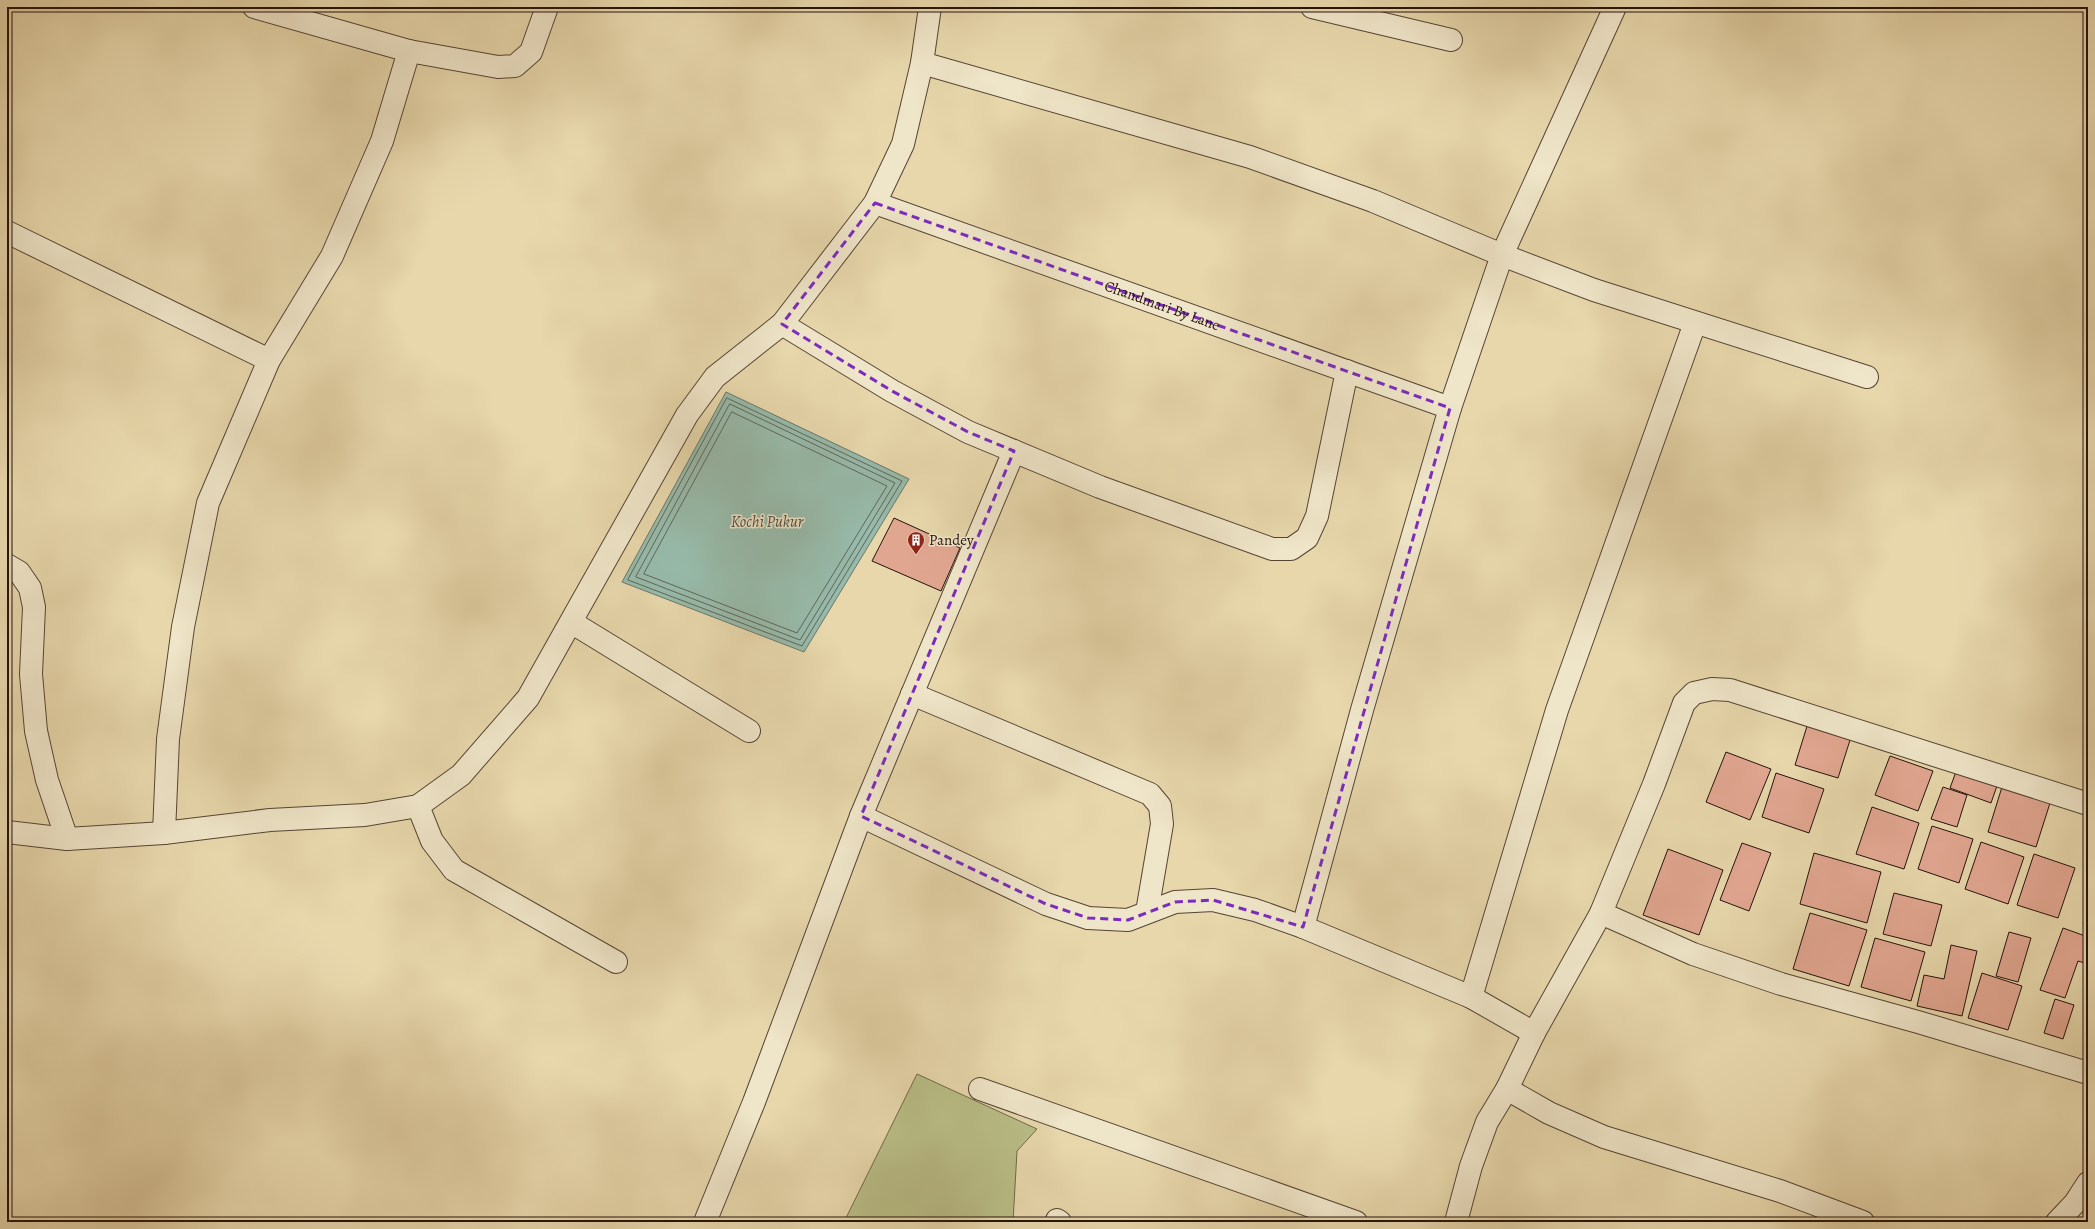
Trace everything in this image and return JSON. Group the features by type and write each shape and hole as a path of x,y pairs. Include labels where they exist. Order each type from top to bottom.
{"street":[{"path":"254,7 410,51 498,68 516,66 531,52 547,7"},
{"path":"7,832 67,839 164,833 270,820 365,815 418,806 461,775 528,698 686,415 715,377 782,324 875,203 902,144 922,63 930,7"},
{"path":"1312,7 1451,40"},
{"path":"1303,927 1362,710 1450,408 1502,255 1615,7"},
{"path":"164,833 168,739 182,635 208,503 269,360 332,256 382,140 410,51"},
{"path":"922,63 1250,157 1373,201 1502,255 1594,290 1867,377"},
{"name":"Chandmari By Lane","path":"875,203 1450,408"},
{"path":"7,232 269,360"},
{"path":"1471,997 1557,710 1695,323"},
{"path":"782,324 892,391 968,432 1100,486 1272,548 1291,549 1307,538 1317,516 1347,371"},
{"path":"705,1222 754,1102 861,816 1014,451"},
{"path":"7,565 19,572 30,588 34,607 31,674 36,731 47,780 67,839"},
{"path":"571,622 749,730"},
{"path":"1456,1222 1471,1166 1487,1122 1507,1089 1534,1033 1601,913 1654,784 1684,703 1694,693 1712,689 1730,690 2088,804"},
{"path":"912,694 1150,794 1160,806 1162,824 1147,912"},
{"path":"418,806 432,841 454,870 616,962"},
{"path":"861,816 1046,904 1088,918 1128,920 1176,902 1213,900 1255,910 1303,927 1471,997 1534,1033"},
{"path":"1601,913 1693,954 1781,984 1918,1022 2088,1073"},
{"path":"980,1089 1356,1222"},
{"path":"1507,1089 1549,1113 1604,1137 1780,1191 1863,1222"},
{"path":"2057,1222 2075,1204 2088,1183"}],"highlighted area":[{"path":"875,203 1450,408 1303,927 1213,900 1175,902 1128,920 1088,918 1046,904 861,816 1014,451 968,432 892,391 782,324"}],"green space":[{"path":"917,1074 1037,1129 1017,1151 1013,1222 844,1222"}],"water":[{"name":"Kochi Pukur","path":"726,392 909,479 804,652 622,582"}],"building":[{"name":"Pandey","path":"894,518 960,548 941,591 872,561"},
{"path":"1808,723 1851,737 1838,778 1795,765"},
{"path":"1726,752 1771,769 1750,820 1706,802"},
{"path":"1890,756 1933,771 1918,811 1875,795"},
{"path":"1957,769 1998,783 1991,803 1950,788"},
{"path":"1776,773 1824,789 1809,833 1762,817"},
{"path":"1943,787 1967,795 1957,827 1931,819"},
{"path":"2002,787 2050,803 2036,847 1988,832"},
{"path":"1872,807 1919,823 1904,869 1856,854"},
{"path":"1932,826 1973,839 1959,883 1918,869"},
{"path":"1981,842 2024,857 2008,904 1965,889"},
{"path":"1742,843 1771,853 1749,911 1720,900"},
{"path":"1668,849 1723,870 1699,935 1643,915"},
{"path":"1814,853 1881,872 1867,923 1800,904"},
{"path":"2034,854 2075,868 2058,918 2017,905"},
{"path":"1894,893 1942,905 1931,946 1883,934"},
{"path":"2088,911 2088,926 2083,924"},
{"path":"1810,913 1867,930 1849,986 1793,969"},
{"path":"2063,928 2088,937 2088,964 2078,961 2065,998 2040,990"},
{"path":"2009,932 2031,938 2018,982 1996,976"},
{"path":"1875,938 1925,952 1911,1001 1861,987"},
{"path":"1951,945 1977,951 1962,1016 1917,1006 1924,975 1944,979"},
{"path":"1982,973 2022,986 2008,1030 1968,1018"},
{"path":"2055,999 2074,1005 2063,1039 2044,1033"},
{"path":"2088,1034 2088,1049 2084,1048"}],"place":[{"name":"Pandey","path":"916,555"}]}
